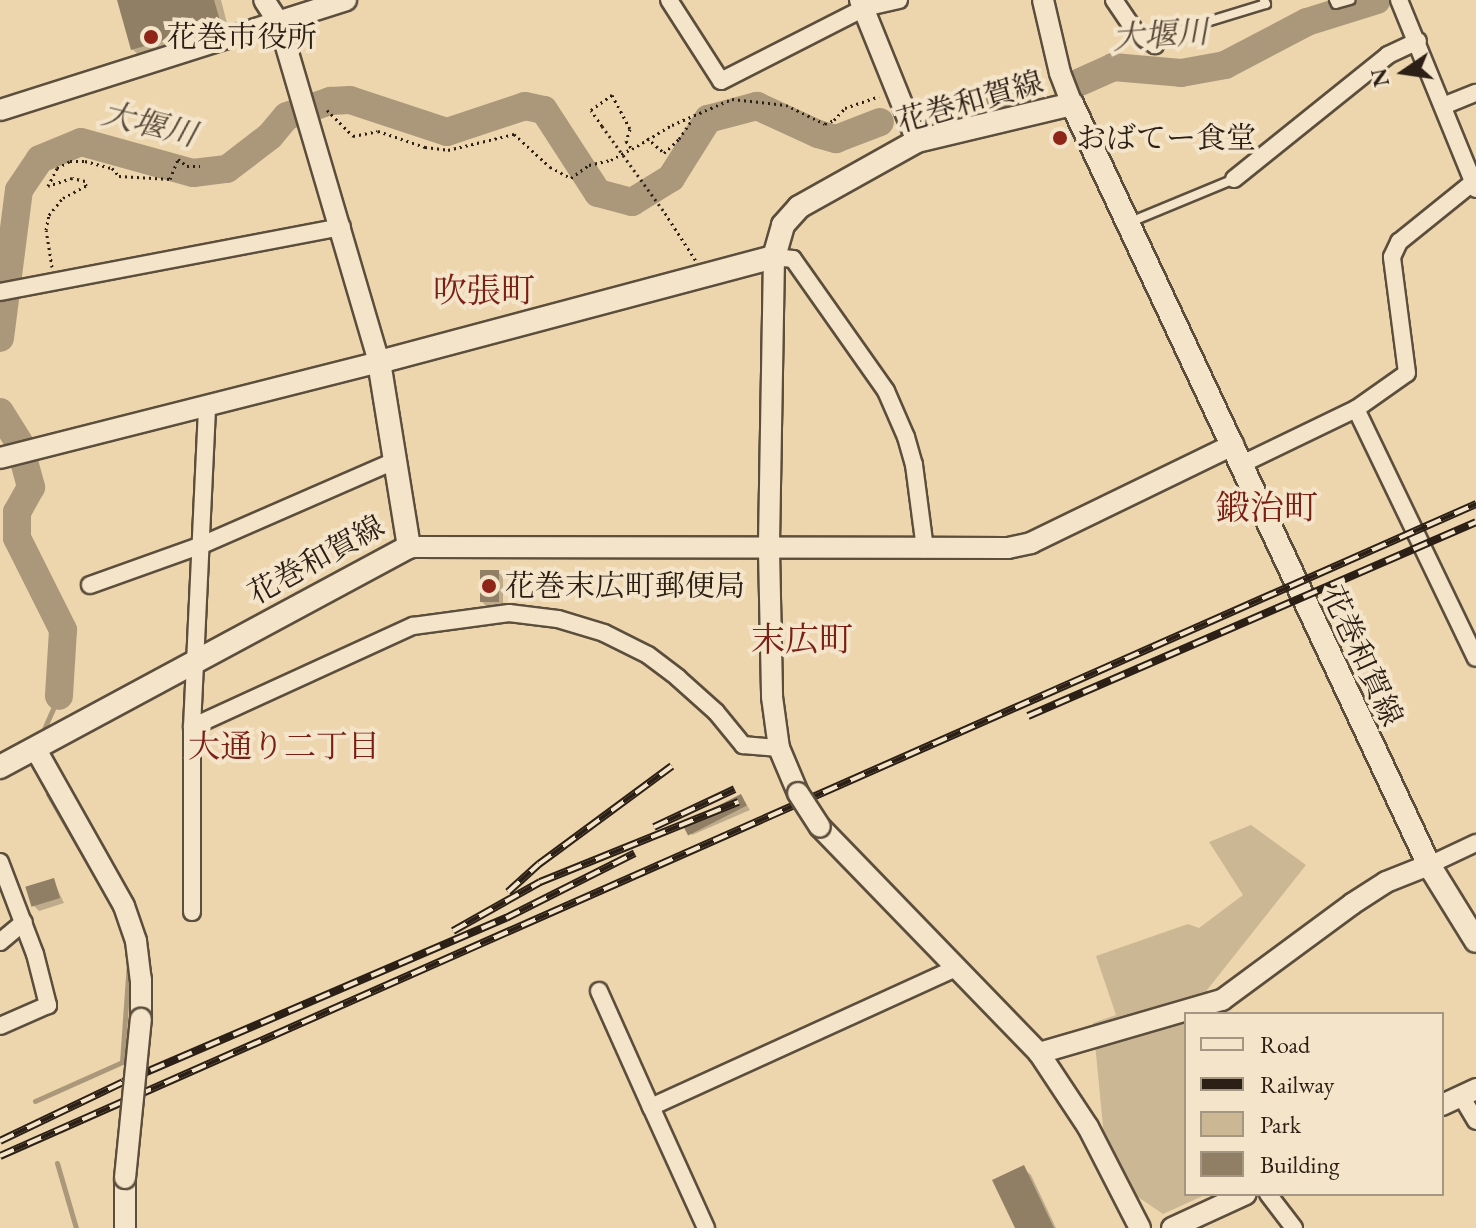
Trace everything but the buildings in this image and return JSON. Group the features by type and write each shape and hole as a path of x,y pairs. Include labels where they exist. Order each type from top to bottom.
{"main road":[{"name":"花巻和賀線","path":"774,257 783,225 799,207 917,141 1072,104 1237,454 1305,607 1429,865 1476,941"},
{"path":"379,362 774,257"},
{"name":"花巻和賀線","path":"0,767 409,547 379,362"}],"street":[{"path":"3,458 379,362 342,227 279,23 264,0"},
{"path":"0,110 346,0"},
{"path":"669,0 721,81 862,4 899,0"},
{"path":"1043,0 1060,73 1072,104"},
{"path":"1114,0 1134,30 1151,43"},
{"path":"409,547 1008,548 1031,543 1237,454 1356,409 1407,373 1393,278 1392,257 1399,242 1474,186 1418,41 1399,1"},
{"path":"862,4 917,141"},
{"path":"1234,179 1388,55 1418,41"},
{"path":"1443,106 1476,93"},
{"path":"0,292 342,227"},
{"path":"925,549 914,465 886,391 793,259 774,257 769,550 772,697 779,748 798,793 820,827 1039,1053 1088,1127 1140,1228"},
{"path":"192,912 192,727 207,407"},
{"path":"1356,409 1476,658"},
{"path":"90,585 202,545 394,461"},
{"path":"192,727 413,626 509,613 558,619 604,633 648,655 716,712 743,745 779,748"},
{"path":"35,748 107,872 136,941 141,979 141,1019 125,1178 125,1228"},
{"path":"1203,1012 1223,1007 1352,904 1386,882 1476,843"},
{"path":"0,862 24,922 48,1005 0,1026"},
{"path":"0,942 24,922"},
{"path":"651,1107 956,968"},
{"path":"599,991 706,1228"},
{"path":"1039,1053 1184,1017"},
{"path":"1444,1104 1469,1093 1476,1121"},
{"path":"1172,1228 1242,1196"},
{"path":"1270,1196 1294,1228"}],"lane":[{"path":"1151,43 1266,4 1264,0"},
{"path":"1334,0 1336,4 1350,0"},
{"path":"1128,223 1234,179"}],"path":[{"path":"327,110 353,136 378,131 425,147 448,150 514,134 550,167 571,178 589,165 611,160 647,138 732,99 749,98 786,105 825,124 845,108 882,94"},
{"path":"632,149 626,141 630,129 612,95 591,110 708,277"},
{"path":"647,138 664,153 679,139 692,118"},
{"path":"51,259 46,230 49,215 63,198 86,186 85,181 72,178 48,186 57,168 70,161 85,161 112,168 119,176 170,179 178,159 187,166 200,166"}],"green space":[{"path":"1251,825 1306,865 1207,990 1212,1012 1184,1012 1184,1196 1203,1196 1163,1214 1135,1195 1104,1137 1093,1023 1116,1015 1096,956 1188,924 1199,928 1243,895 1209,842"}],"waterway":[{"name":"大堰川","path":"1080,82 1113,67 1181,73 1225,65 1307,22 1377,0"},
{"name":"大堰川","path":"946,111 1019,97"},
{"name":"大堰川","path":"0,338 19,190 40,159 81,142 193,173 227,169 270,136 287,116 330,101 350,100 447,132 525,106 544,110 598,193 632,202 671,178 708,119 757,106 836,139 880,122"},
{"name":"大堰川","path":"0,412 19,443 31,487 17,512 17,538 63,630 59,696"},
{"path":"44,729 59,696"},
{"path":"48,794 110,901"},
{"path":"35,1101 122,1062 129,963"},
{"path":"57,1163 76,1228"}],"railway":[{"path":"0,1156 1476,504"},
{"path":"1028,716 1476,522"},
{"path":"508,892 539,864 672,766"},
{"path":"654,827 735,789"},
{"path":"453,931 540,882 738,802"},
{"path":"0,1141 123,1082 506,918 635,853"}],"place":[{"name":"花巻市役所","path":"151,37"},
{"name":"おばてー食堂","path":"1060,138"},
{"name":"花巻末広町郵便局","path":"489,586"}],"district":[{"name":"吹張町","path":"484,291"},
{"name":"鍛治町","path":"1267,508"},
{"name":"末広町","path":"802,640"},
{"name":"大通り二丁目","path":"284,746"}]}
